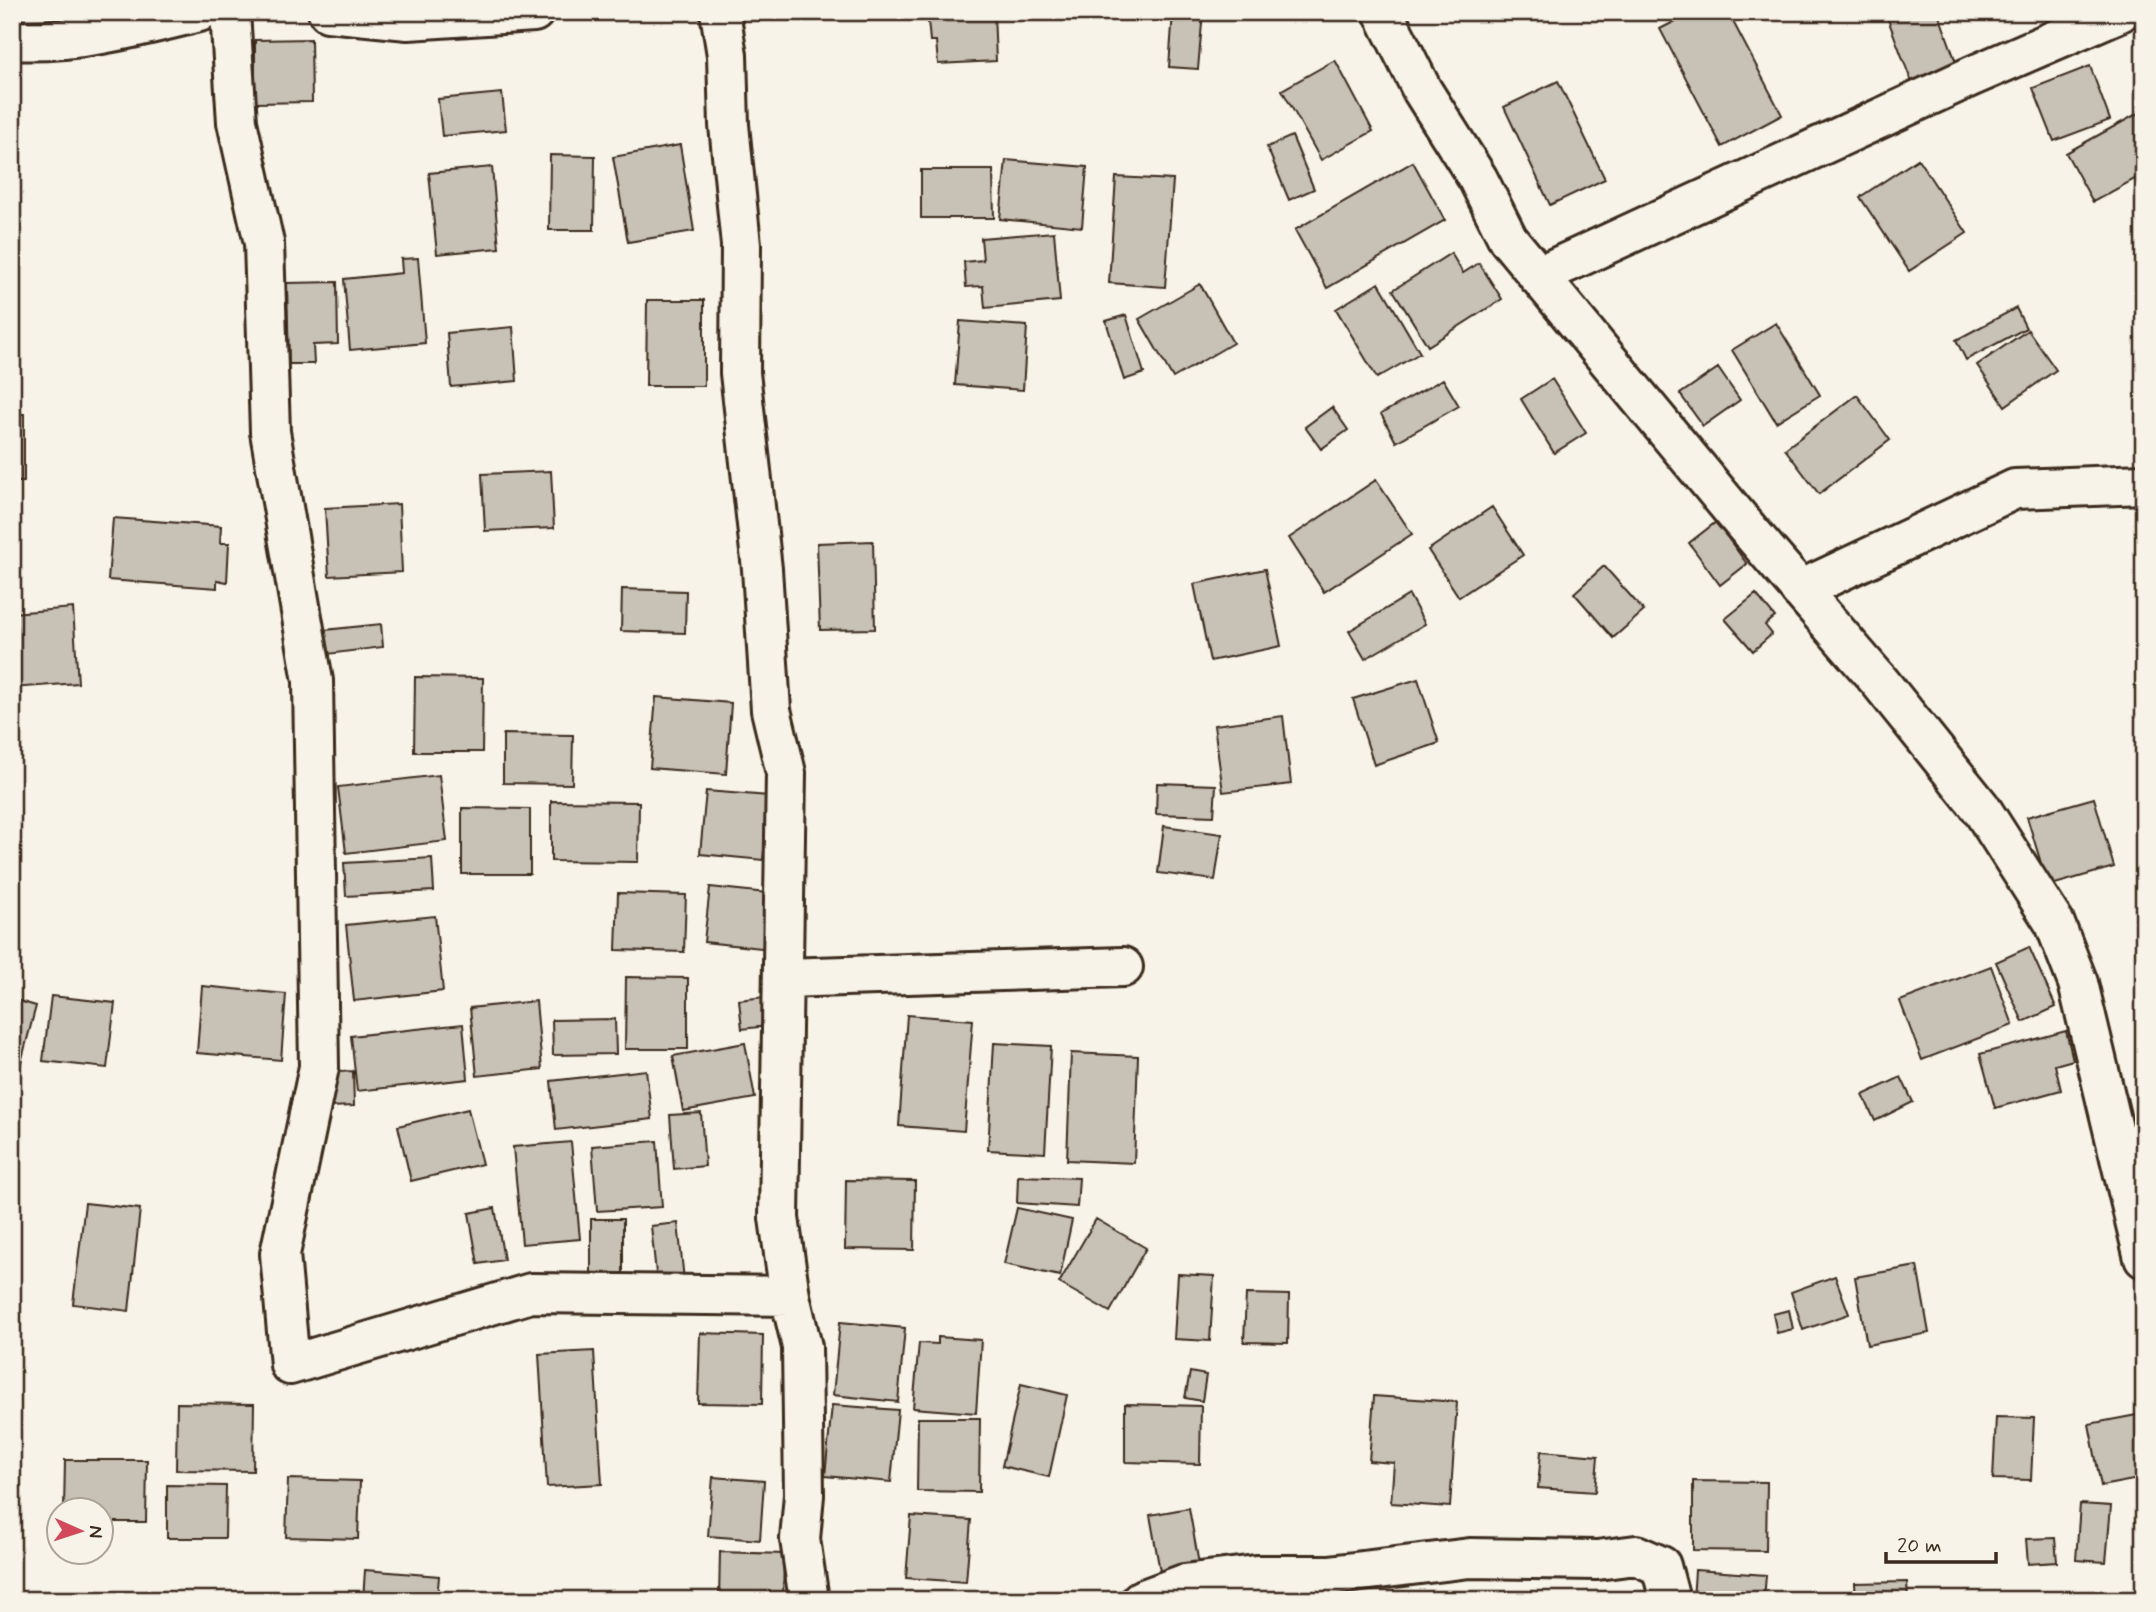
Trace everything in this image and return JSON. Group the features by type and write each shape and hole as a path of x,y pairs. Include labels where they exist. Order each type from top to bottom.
{"street":[{"path":"12,40 44,42 123,30 199,12"},
{"path":"230,12 237,122 264,243 270,432 313,681 319,1067 280,1254 290,1365 531,1293 790,1296"},
{"path":"328,12 408,20 534,12"},
{"path":"720,12 727,55 729,125 741,245 740,373 762,569 771,710 786,773 779,1218 790,1296 802,1347 804,1495 800,1539 809,1600"},
{"path":"1383,12 1422,90 1478,179 1508,239 1800,590 1880,681 1981,808 2055,924 2078,983 2144,1258"},
{"path":"1538,276 1972,76 2120,12"},
{"path":"1800,590 2015,489 2141,490"},
{"path":"783,978 1123,967"},
{"path":"1141,1600 1184,1584 1259,1587 1329,1575 1470,1558 1597,1560 1636,1555 1661,1566 1670,1600"}],"building":[{"path":"936,12 994,12 996,61 938,64 936,41 930,41 928,20 936,19"},
{"path":"1173,12 1203,12 1198,69 1169,67"},
{"path":"1693,12 1728,12 1782,115 1722,147 1660,29"},
{"path":"1938,12 1957,65 1912,83 1886,14"},
{"path":"311,39 312,102 255,103 255,40"},
{"path":"1335,60 1373,131 1321,160 1282,90"},
{"path":"2090,66 2110,120 2054,141 2033,88"},
{"path":"1558,81 1605,179 1550,205 1504,107"},
{"path":"502,93 506,130 442,136 438,99"},
{"path":"2144,110 2144,174 2093,202 2066,153"},
{"path":"1292,136 1314,189 1289,200 1267,147"},
{"path":"680,145 694,231 628,242 613,157"},
{"path":"550,155 595,156 594,230 549,230"},
{"path":"1918,159 1967,233 1909,271 1860,197"},
{"path":"1006,160 1087,167 1082,227 1000,219"},
{"path":"1413,162 1445,220 1327,288 1295,230"},
{"path":"492,167 499,248 437,254 429,173"},
{"path":"921,170 993,170 994,218 921,218"},
{"path":"1116,177 1173,180 1165,287 1109,283"},
{"path":"1054,232 1060,301 985,308 983,286 966,287 964,262 983,260 981,238"},
{"path":"1451,253 1463,273 1479,263 1502,299 1428,346 1393,290"},
{"path":"418,258 425,343 350,350 344,279 402,273 401,259"},
{"path":"337,282 338,344 313,345 314,364 289,364 287,283"},
{"path":"1379,283 1420,353 1377,378 1336,309"},
{"path":"1200,284 1233,343 1173,378 1139,319"},
{"path":"647,300 704,300 704,386 646,386"},
{"path":"2016,308 2026,328 1966,360 1956,340"},
{"path":"1126,315 1144,373 1124,380 1106,321"},
{"path":"960,321 1027,326 1023,390 955,385"},
{"path":"1776,323 1820,395 1776,422 1732,350"},
{"path":"513,327 517,381 451,387 447,333"},
{"path":"2028,330 2056,370 2005,406 1977,365"},
{"path":"1718,368 1740,400 1703,426 1680,394"},
{"path":"1443,379 1459,406 1396,442 1381,414"},
{"path":"1552,379 1586,433 1554,453 1521,399"},
{"path":"1857,395 1890,440 1819,494 1785,449"},
{"path":"1332,407 1348,430 1321,449 1305,427"},
{"path":"12,414 24,414 24,482 12,482"},
{"path":"551,471 554,528 485,531 482,474"},
{"path":"1376,480 1412,534 1324,592 1289,538"},
{"path":"399,504 402,572 329,576 325,508"},
{"path":"1492,507 1523,555 1459,597 1428,550"},
{"path":"113,518 221,526 220,543 229,543 227,582 217,580 217,588 108,580"},
{"path":"1716,522 1747,564 1720,585 1689,543"},
{"path":"873,541 875,629 820,630 817,543"},
{"path":"1604,566 1644,611 1613,638 1574,593"},
{"path":"1265,569 1281,646 1210,661 1194,584"},
{"path":"622,589 686,591 685,633 621,631"},
{"path":"1756,594 1775,617 1765,625 1772,634 1753,651 1725,619"},
{"path":"1409,595 1425,624 1365,659 1349,631"},
{"path":"73,608 78,683 12,688 12,613"},
{"path":"381,624 383,647 328,654 325,630"},
{"path":"415,677 483,678 482,752 414,752"},
{"path":"1418,679 1439,743 1374,765 1353,699"},
{"path":"656,697 731,703 726,774 650,768"},
{"path":"1283,716 1291,784 1223,792 1214,725"},
{"path":"503,734 573,735 572,784 503,783"},
{"path":"439,775 447,841 346,853 338,787"},
{"path":"1157,783 1216,785 1214,816 1156,814"},
{"path":"706,791 769,796 763,860 700,854"},
{"path":"2094,798 2114,867 2048,886 2027,817"},
{"path":"551,801 639,802 638,862 551,861"},
{"path":"462,808 530,809 530,874 462,874"},
{"path":"1164,826 1222,834 1215,880 1158,873"},
{"path":"432,858 434,891 346,896 344,863"},
{"path":"710,887 776,894 771,949 704,942"},
{"path":"618,893 686,895 684,952 616,950"},
{"path":"435,916 443,991 354,1001 346,925"},
{"path":"2029,947 2056,1007 2023,1022 1996,962"},
{"path":"1991,966 2013,1025 1922,1060 1900,1001"},
{"path":"626,977 688,978 688,1049 625,1049"},
{"path":"202,986 286,994 281,1060 197,1053"},
{"path":"51,996 115,1003 107,1068 43,1061"},
{"path":"764,997 767,1026 742,1029 739,1000"},
{"path":"12,999 36,1006 16,1081 12,1080"},
{"path":"536,1001 542,1069 477,1076 470,1008"},
{"path":"907,1015 973,1020 964,1131 899,1126"},
{"path":"615,1019 616,1054 553,1055 552,1020"},
{"path":"463,1024 468,1079 357,1091 351,1036"},
{"path":"2066,1031 2073,1060 2055,1065 2061,1090 1995,1108 1980,1054"},
{"path":"745,1043 755,1098 683,1111 673,1056"},
{"path":"994,1043 1051,1046 1045,1153 988,1150"},
{"path":"1071,1053 1138,1056 1134,1163 1067,1160"},
{"path":"646,1070 652,1119 556,1130 551,1081"},
{"path":"353,1071 354,1106 328,1107 326,1073"},
{"path":"1901,1077 1913,1102 1875,1121 1863,1095"},
{"path":"468,1109 482,1164 411,1181 398,1126"},
{"path":"701,1113 705,1166 674,1169 670,1115"},
{"path":"657,1141 662,1207 597,1211 592,1146"},
{"path":"571,1142 580,1239 522,1244 513,1147"},
{"path":"1018,1176 1079,1178 1077,1207 1017,1203"},
{"path":"846,1180 915,1181 914,1250 845,1249"},
{"path":"85,1203 140,1209 129,1311 73,1304"},
{"path":"495,1208 504,1260 478,1264 469,1213"},
{"path":"1017,1208 1072,1220 1060,1276 1004,1264"},
{"path":"591,1219 623,1219 623,1278 591,1278"},
{"path":"1096,1219 1146,1248 1110,1312 1059,1283"},
{"path":"678,1223 684,1280 657,1283 651,1226"},
{"path":"1917,1266 1929,1333 1867,1345 1855,1277"},
{"path":"1178,1274 1214,1276 1210,1341 1174,1339"},
{"path":"1835,1276 1849,1314 1803,1330 1791,1292"},
{"path":"1246,1294 1289,1295 1288,1343 1244,1342"},
{"path":"1789,1310 1793,1329 1777,1333 1773,1314"},
{"path":"840,1322 905,1328 898,1402 833,1395"},
{"path":"700,1333 763,1335 762,1404 698,1403"},
{"path":"938,1337 981,1340 976,1413 913,1408 919,1343 938,1344"},
{"path":"594,1351 602,1484 547,1487 539,1354"},
{"path":"1190,1372 1206,1375 1202,1401 1185,1398"},
{"path":"1021,1384 1067,1395 1049,1477 1002,1466"},
{"path":"1374,1396 1457,1402 1450,1507 1391,1503 1394,1463 1369,1461"},
{"path":"177,1403 254,1404 253,1471 176,1470"},
{"path":"1125,1404 1201,1406 1200,1464 1125,1462"},
{"path":"832,1405 898,1410 891,1482 825,1476"},
{"path":"2142,1414 2144,1478 2101,1486 2089,1424"},
{"path":"1996,1417 2034,1418 2031,1480 1993,1479"},
{"path":"918,1418 980,1418 979,1492 917,1491"},
{"path":"1541,1451 1598,1456 1595,1492 1538,1488"},
{"path":"65,1460 147,1460 146,1522 116,1522 116,1496 64,1496"},
{"path":"713,1477 764,1481 760,1540 708,1536"},
{"path":"288,1479 360,1481 358,1539 286,1537"},
{"path":"1693,1481 1767,1482 1766,1551 1693,1550"},
{"path":"167,1485 226,1486 225,1538 167,1538"},
{"path":"2080,1504 2111,1506 2106,1562 2076,1560"},
{"path":"1189,1508 1200,1570 1161,1577 1150,1515"},
{"path":"911,1516 971,1520 966,1582 906,1578"},
{"path":"2055,1538 2057,1562 2028,1564 2026,1539"},
{"path":"720,1552 784,1554 783,1600 719,1600"},
{"path":"365,1570 439,1576 437,1600 363,1600"},
{"path":"1695,1570 1766,1575 1764,1600 1693,1600"},
{"path":"1907,1582 1908,1600 1856,1600 1855,1583"},
{"path":"2065,1595 2125,1600 2064,1600"}]}
